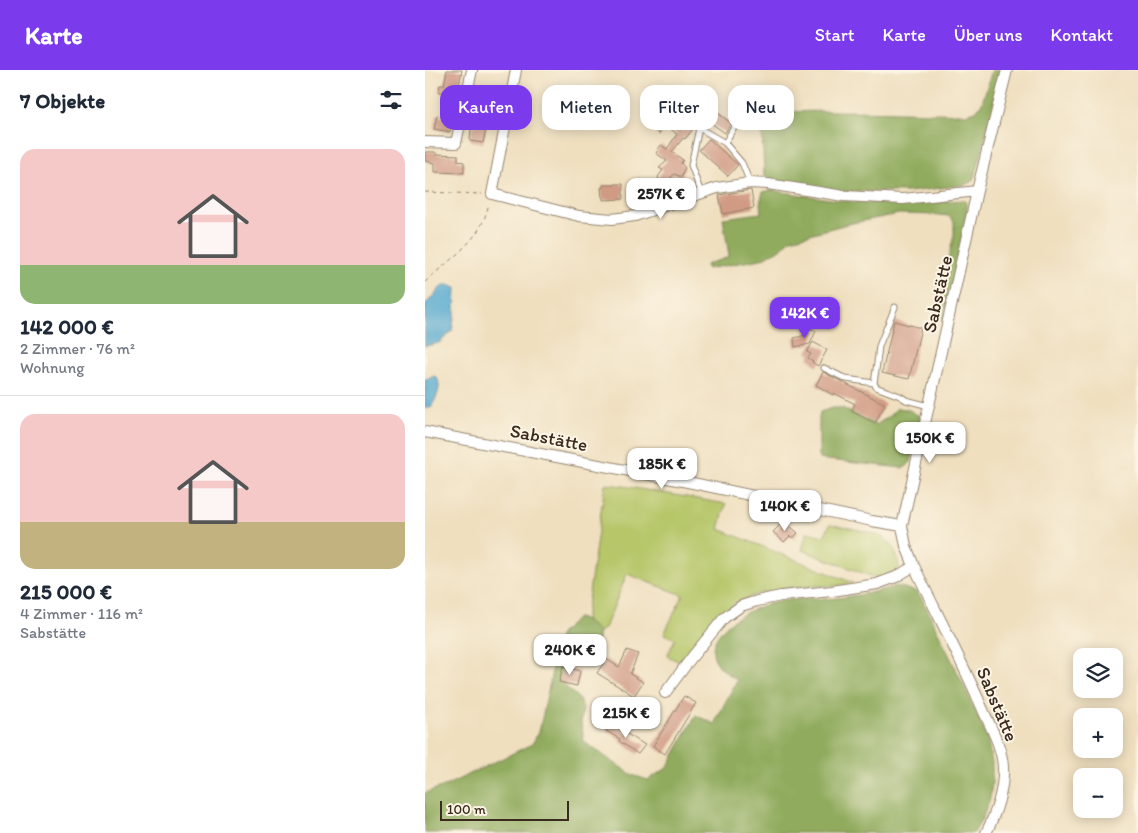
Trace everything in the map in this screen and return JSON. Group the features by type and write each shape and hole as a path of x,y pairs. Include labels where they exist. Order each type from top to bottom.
{"street":[{"path":"425,142 456,143 472,70"},
{"path":"516,70 492,194 579,216 612,220 635,216 717,188 750,183 844,196 903,199 977,191"},
{"name":"Sabstätte","path":"986,833 992,820 1003,782 1002,758 996,738 976,692 914,566 906,546 902,526 977,191 1007,70"},
{"name":"Sabstätte","path":"425,432 580,461 902,526"},
{"path":"665,693 724,618 741,606 781,596 832,592 877,584 896,577 914,566"}],"lane":[{"path":"699,130 691,165 701,194"},
{"path":"702,130 725,144 742,163 750,183"},
{"path":"725,144 733,130"},
{"path":"895,307 879,346 874,383 876,387 906,400 930,406"},
{"path":"824,368 846,379 874,383"}],"path":[{"path":"425,192 492,194 478,229 463,247 425,282"}],"green space":[{"path":"992,70 1002,70 977,170 972,182 964,185 909,192 838,191 777,182 764,176 762,130 794,130 794,112 966,114 976,111 982,103"},
{"path":"770,190 868,203 909,204 963,200 967,202 944,319 939,319 935,312 954,235 954,222 949,216 899,214 847,224 791,239 781,249 761,259 707,269 706,265 729,256 723,218 761,213 760,203 763,192"},
{"path":"833,408 842,408 876,425 897,408 907,409 921,417 911,462 902,468 819,459 820,412"},
{"path":"605,484 726,504 719,529 853,583 835,586 777,589 736,602 713,624 682,663 667,656 675,639 664,634 683,595 627,574 605,628 599,632 585,620"},
{"path":"830,524 868,532 887,540 896,553 899,569 882,577 873,577 802,550 807,532 824,536"},
{"path":"895,586 917,592 922,599 987,738 992,762 990,799 974,833 425,833 425,793 447,785 532,744 539,732 555,648 560,634 577,618 585,620 599,632 596,650 566,655 563,664 561,680 579,699 583,709 581,722 584,742 632,775 648,780 667,768 696,715 714,724 737,680 722,669 713,654 715,641 721,631 730,623 752,610 777,602 844,597 870,593"}],"water":[{"path":"443,285 456,288 452,331 439,343 425,346 425,305"},
{"path":"434,376 437,377 439,385 438,392 431,407 425,409 425,380"}],"building":[{"path":"447,70 462,70 459,85 444,85"},
{"path":"718,113 728,121 728,128 725,133 718,128"},
{"path":"437,115 440,116 440,130 450,130 450,132 434,129"},
{"path":"471,130 486,130 483,143 470,141"},
{"path":"654,130 662,130 659,134"},
{"path":"672,130 692,130 672,152 683,160 681,163 685,168 682,177 674,174 666,183 662,183 658,177 663,170 659,168 667,161 656,153 661,145 667,149 677,134"},
{"path":"709,139 738,165 728,176 699,150"},
{"path":"425,152 458,155 458,161 464,162 464,173 435,172 435,163 425,161"},
{"path":"623,184 623,199 603,200 601,188 603,188 603,185"},
{"path":"751,190 754,208 723,214 719,195"},
{"path":"894,321 921,328 909,379 882,373"},
{"path":"810,328 816,331 810,344 795,347 794,338 806,335"},
{"path":"813,342 827,350 818,366 808,358 811,354 807,352"},
{"path":"823,372 885,404 875,423 851,411 855,404 834,393 833,395 816,385"},
{"path":"784,521 798,533 793,538 790,536 784,542 773,532"},
{"path":"627,650 638,654 630,674 643,682 634,696 597,673 606,659 619,667"},
{"path":"563,666 580,671 577,686 559,682"},
{"path":"684,696 696,703 665,754 653,746"},
{"path":"611,724 645,745 638,754 619,741 620,739 606,731"}]}
